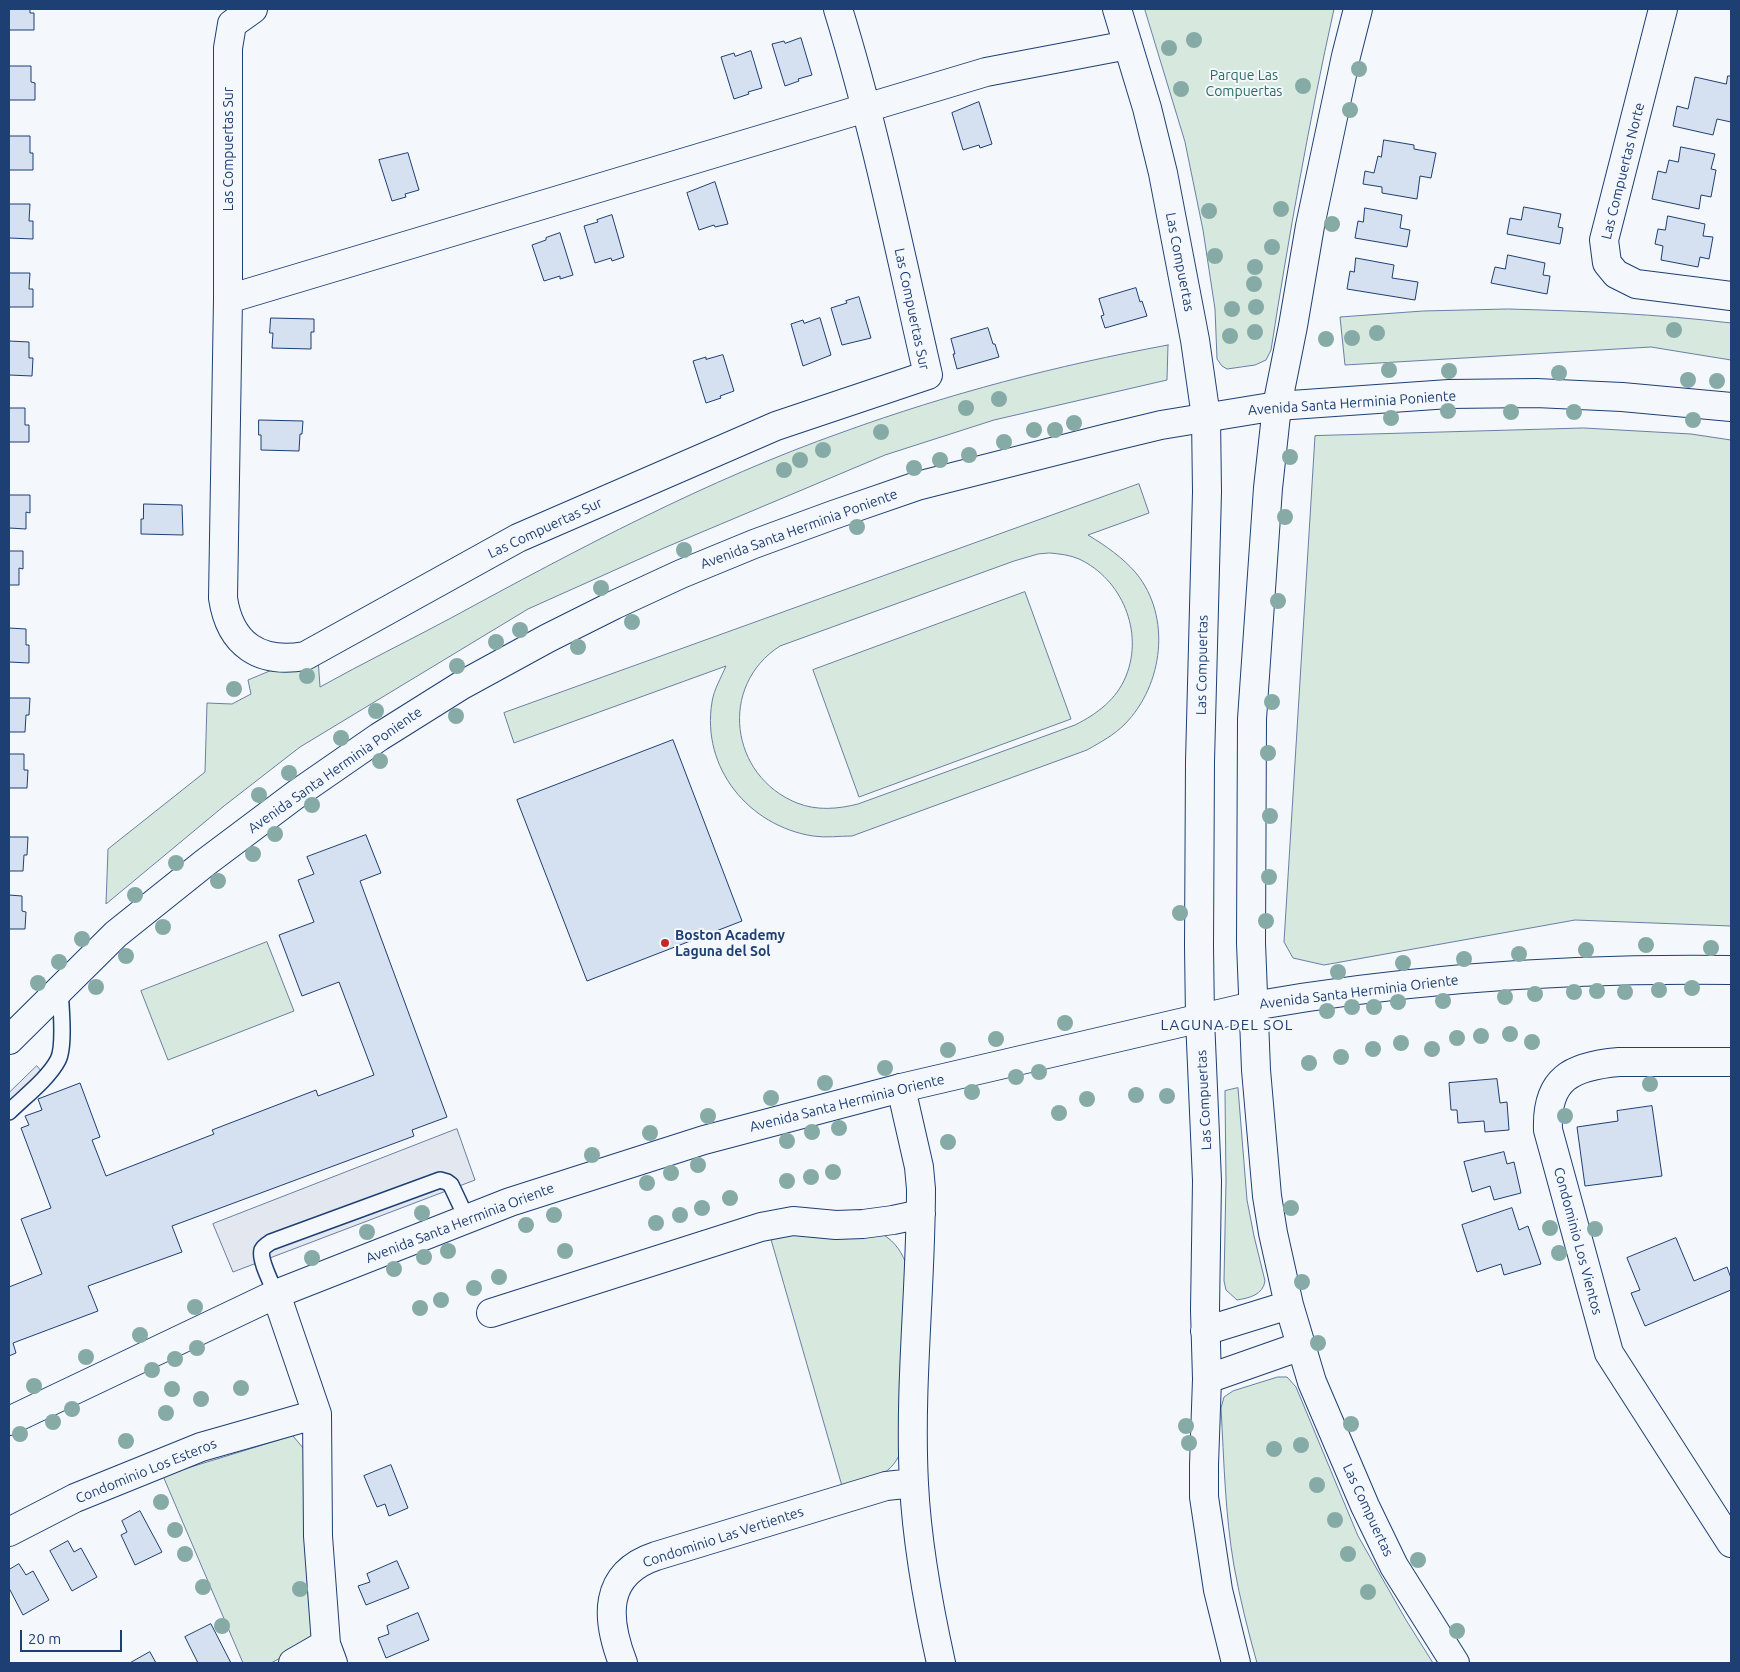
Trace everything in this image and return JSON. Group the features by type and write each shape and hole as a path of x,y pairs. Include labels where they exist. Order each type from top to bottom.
{"street":[{"name":"Las Compuertas Sur","path":"253,9 232,24 228,48 228,300 223,598 225,613 231,627 240,639 254,650 270,657 288,659 305,656 518,538 776,426 928,375 866,108 838,9"},
{"name":"Las Compuertas","path":"1117,9 1147,108 1163,173 1195,340 1206,417 1200,771 1200,1019 1207,1181 1205,1331 1207,1379 1204,1497 1218,1590 1236,1663"},
{"name":"Las Compuertas","path":"1358,9 1346,56 1310,226 1293,326 1276,406 1268,488 1252,719 1251,871 1256,1070 1267,1196 1280,1270 1312,1382 1365,1506 1394,1566 1455,1663"},
{"name":"Las Compuertas Norte","path":"1663,9 1604,240 1607,263 1616,274 1636,284 1731,296"},
{"path":"228,300 986,72 1128,44"},
{"name":"Avenida Santa Herminia Poniente","path":"9,1040 116,934 206,862 306,787 379,737 462,685 548,638 682,574 754,544 917,486 1162,425 1276,406 1448,394 1536,393 1622,396 1731,407"},
{"name":"Avenida Santa Herminia Oriente","path":"9,1420 276,1294 510,1202 704,1140 901,1088 1253,1006 1311,996 1451,980 1565,973 1731,970"},
{"name":"Condominio Los Vientos","path":"1731,1062 1619,1062 1586,1068 1560,1082 1552,1093 1548,1108 1548,1130 1609,1353 1731,1543"},
{"path":"901,1088 921,1181 914,1484 923,1573 942,1663"},
{"path":"491,1313 761,1227 793,1221 836,1225 863,1224 921,1214"},
{"path":"276,1294 317,1414 318,1536 330,1654 293,1663"},
{"path":"1205,1331 1289,1305"},
{"path":"1207,1379 1301,1346"},
{"name":"Condominio Los Esteros","path":"9,1532 75,1498 201,1447 317,1414"},
{"name":"Condominio Las Vertientes","path":"623,1663 611,1626 612,1604 618,1586 638,1564 656,1556 886,1486 914,1484"}],"lane":[{"path":"9,1112 48,1074 58,1060 62,1048 60,990"},
{"path":"276,1294 262,1258 264,1247 271,1242 432,1181 440,1180 451,1185 467,1219"}],"green space":[{"name":"Parque Las Compuertas","path":"1145,9 1334,9 1300,179 1271,350 1266,360 1255,365 1227,369 1217,359 1215,309 1203,230 1185,142"},
{"path":"1508,309 1620,313 1731,323 1731,360 1651,347 1345,365 1340,317 1423,311"},
{"path":"1168,345 1167,380 994,420 885,455 664,548 528,609 300,747 224,806 106,904 108,849 205,772 207,703 232,704 251,694 248,680 284,665 318,658 320,687 595,541 693,494 792,451 883,418 963,393 1044,371"},
{"path":"1584,428 1691,434 1731,440 1731,926 1575,920 1324,965 1293,958 1284,942 1315,436"},
{"path":"1139,484 1149,513 1088,535 1114,552 1136,573 1147,591 1155,610 1158,650 1155,671 1148,690 1138,708 1125,724 1112,735 1087,750 852,836 818,837 790,830 769,820 750,807 734,790 722,771 714,749 711,726 713,697 726,666 514,743 504,713","holes":["1050,553 1079,559 1094,568 1118,593 1130,625 1131,659 1126,676 1112,699 1098,711 1075,725 850,806 835,808 805,806 774,790 757,773 746,752 740,729 740,706 747,684 760,663 780,646 1014,561 1038,554"]},
{"path":"1025,592 1071,719 859,797 813,670"},
{"path":"267,942 294,1011 168,1060 141,991"},
{"path":"1238,1088 1247,1200 1265,1281 1264,1286 1258,1293 1251,1297 1237,1300 1226,1290 1224,1281 1225,1091"},
{"path":"793,1233 882,1234 898,1248 908,1268 901,1451 891,1467 884,1473 842,1486 770,1236"},
{"path":"1278,1377 1287,1377 1296,1387 1358,1536 1433,1663 1257,1663 1247,1627 1231,1546 1225,1487 1221,1408 1224,1397 1233,1391"},
{"path":"293,1436 309,1455 313,1641 271,1663 243,1663 163,1476"}],"shaded area":[{"path":"37,1066 42,1072 9,1103 9,1093"},
{"path":"457,1129 475,1180 233,1272 213,1224"}],"building":[{"path":"9,9 30,9 30,13 34,13 34,30 9,30"},
{"path":"801,38 812,75 798,79 799,81 785,86 772,44 784,41 785,43"},
{"path":"751,51 762,88 734,99 721,57 734,53 735,56"},
{"path":"9,66 31,66 31,82 35,83 35,100 9,100"},
{"path":"1728,76 1731,76 1731,122 1717,119 1713,135 1673,126 1677,106 1688,109 1695,77 1726,84"},
{"path":"979,102 992,144 980,148 979,145 963,150 952,113"},
{"path":"9,136 30,136 33,170 9,170"},
{"path":"1384,140 1414,145 1414,149 1436,153 1431,178 1420,176 1417,199 1382,193 1382,187 1363,184 1365,171 1374,173 1378,156 1381,157"},
{"path":"1681,147 1715,154 1711,169 1716,170 1711,197 1701,195 1699,209 1652,199 1658,171 1666,173 1669,160 1678,162"},
{"path":"408,153 419,190 405,194 406,197 392,201 379,160"},
{"path":"715,182 728,224 715,227 714,225 699,230 687,193"},
{"path":"9,204 30,204 29,221 33,221 33,239 9,238"},
{"path":"1524,207 1561,214 1558,227 1563,228 1560,244 1507,234 1510,218 1521,220"},
{"path":"1365,208 1402,215 1400,228 1410,230 1407,247 1355,238 1358,221 1363,222"},
{"path":"612,215 624,257 612,261 611,258 595,263 584,226"},
{"path":"1668,216 1705,224 1703,236 1713,237 1709,259 1700,257 1698,267 1661,260 1663,246 1655,244 1658,229 1665,230"},
{"path":"560,233 573,275 560,279 560,276 544,281 532,245"},
{"path":"1508,255 1545,263 1543,275 1550,276 1547,294 1491,283 1495,267 1505,269"},
{"path":"1356,258 1394,265 1392,278 1418,282 1415,300 1347,289 1350,271 1354,272"},
{"path":"9,273 30,273 29,289 33,289 33,307 9,307"},
{"path":"1136,288 1147,316 1105,328 1101,316 1104,315 1099,299"},
{"path":"859,297 871,338 842,345 831,308"},
{"path":"271,318 314,319 314,332 311,332 311,349 272,348"},
{"path":"820,318 831,355 803,366 791,324 803,320 804,323"},
{"path":"988,328 999,357 957,369 951,339"},
{"path":"9,341 29,342 29,358 33,358 32,376 9,375"},
{"path":"723,355 734,391 706,403 693,361"},
{"path":"9,408 25,408 25,425 29,425 29,442 9,442"},
{"path":"259,420 303,421 299,451 261,450"},
{"path":"9,495 30,495 30,513 26,512 26,529 9,528"},
{"path":"144,504 182,505 183,535 141,534"},
{"path":"9,551 23,551 23,569 19,568 19,585 9,585"},
{"path":"9,628 26,629 26,645 29,645 29,663 9,662"},
{"path":"9,698 30,698 25,732 9,732"},
{"path":"673,740 742,921 587,981 517,800"},
{"path":"9,754 24,754 24,770 28,770 27,788 9,788"},
{"path":"366,835 381,873 360,881 447,1117 412,1130 414,1136 172,1226 182,1252 88,1286 98,1311 13,1343 16,1353 9,1356 9,1287 42,1274 21,1219 51,1208 21,1128 29,1125 25,1116 42,1110 38,1099 80,1083 100,1137 92,1140 106,1176 214,1134 212,1130 316,1090 318,1096 374,1075 339,982 302,996 279,935 314,922 298,880 314,874 307,857"},
{"path":"9,837 28,837 27,855 24,855 23,871 9,871"},
{"path":"9,895 22,896 22,911 26,912 25,929 9,929"},
{"path":"1497,1079 1500,1103 1507,1102 1509,1130 1485,1132 1484,1121 1458,1123 1457,1110 1451,1110 1449,1083"},
{"path":"1652,1106 1662,1176 1585,1186 1577,1127 1618,1121 1617,1111"},
{"path":"1504,1152 1507,1164 1514,1162 1521,1193 1494,1200 1490,1186 1472,1192 1464,1162"},
{"path":"1512,1208 1519,1230 1528,1226 1541,1264 1504,1275 1501,1264 1477,1272 1462,1225"},
{"path":"1676,1238 1694,1281 1727,1267 1731,1278 1731,1290 1645,1326 1631,1293 1640,1290 1627,1258"},
{"path":"391,1465 408,1508 389,1516 385,1504 377,1507 364,1476"},
{"path":"140,1511 162,1552 135,1565 121,1535 127,1532 122,1521"},
{"path":"68,1541 74,1552 81,1548 97,1577 72,1591 50,1551"},
{"path":"397,1561 409,1588 366,1605 358,1586 370,1582 367,1574"},
{"path":"19,1564 26,1575 33,1571 49,1600 23,1615 9,1588 9,1570"},
{"path":"418,1613 429,1640 386,1658 378,1638 389,1634 387,1626"},
{"path":"211,1624 231,1663 198,1663 185,1637"},
{"path":"150,1652 156,1663 130,1663"}],"place":[{"name":"Boston Academy Laguna del Sol","path":"665,943"}],"district":[{"name":"LAGUNA DEL SOL","path":"1227,1025"}]}
